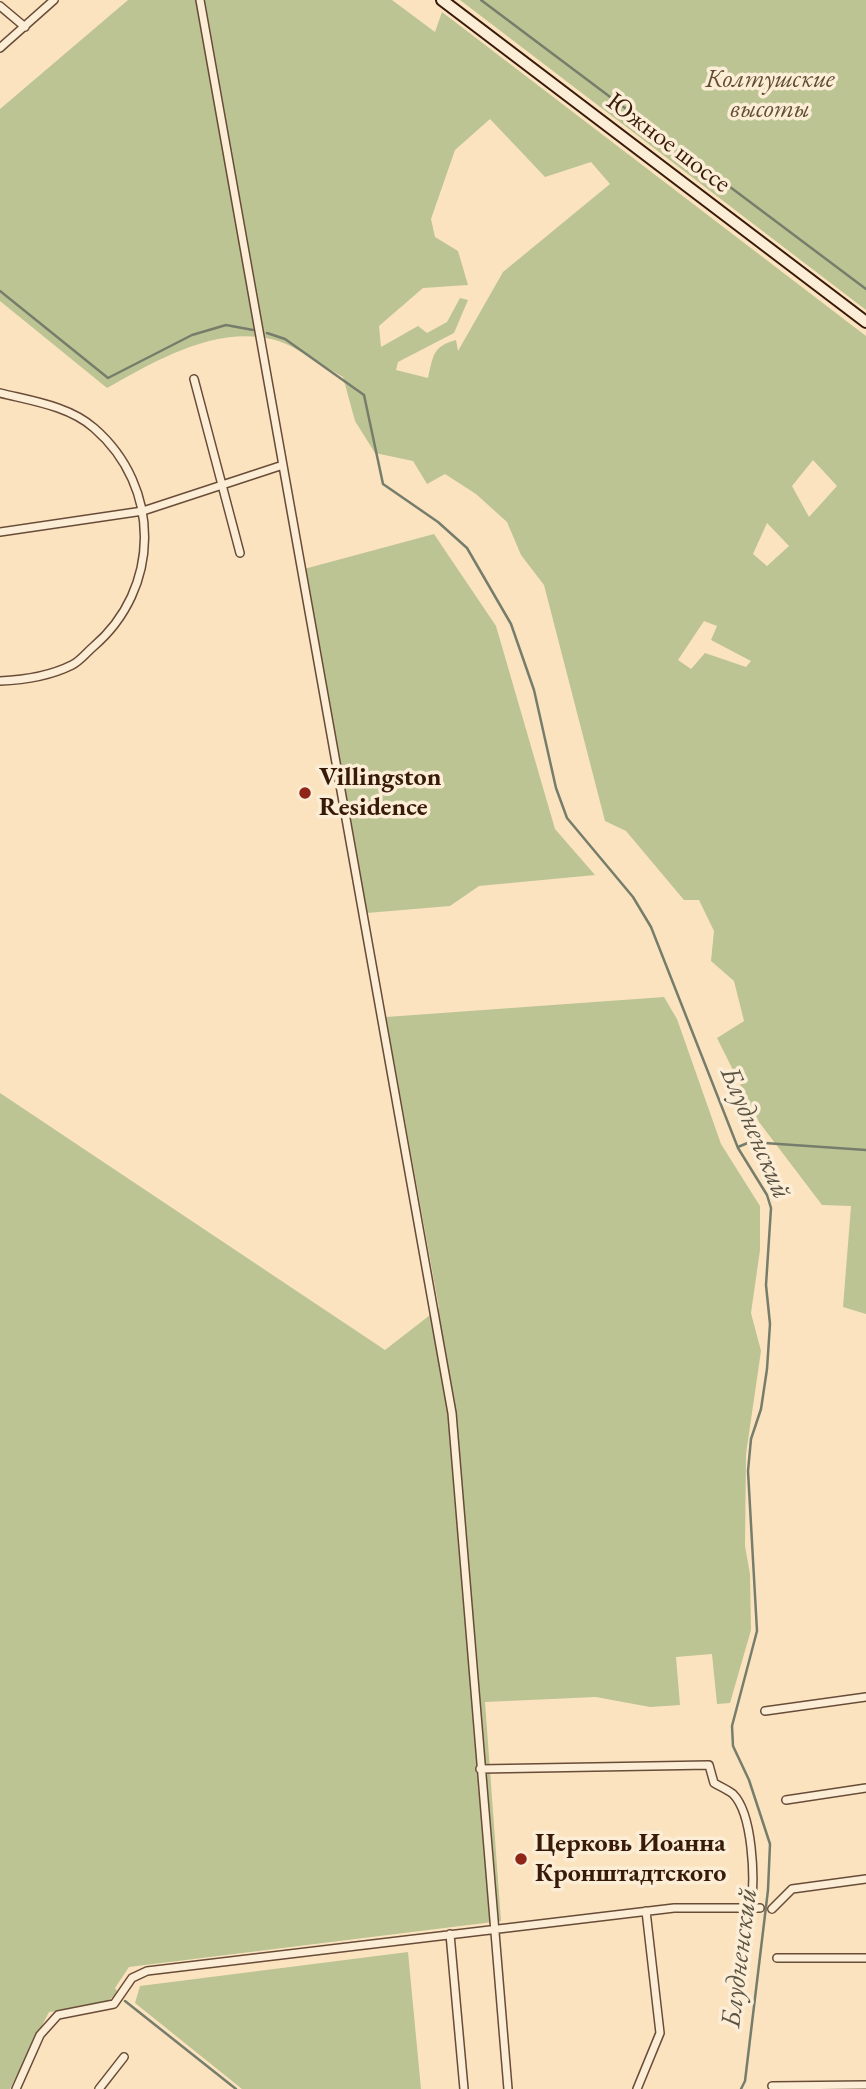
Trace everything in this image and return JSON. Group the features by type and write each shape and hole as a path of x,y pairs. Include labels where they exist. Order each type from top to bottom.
{"street":[{"path":"0,48 54,0"},
{"path":"200,0 452,1413 508,2089"},
{"name":"Южное шоссе","path":"442,0 866,322"},
{"path":"0,6 25,27"},
{"path":"194,379 224,484 240,553"},
{"path":"0,393 65,410 93,427 122,457 143,511 146,548 138,586 111,631 73,664 30,679 0,681"},
{"path":"0,532 143,511 283,466"},
{"path":"765,1711 866,1697"},
{"path":"480,1769 709,1765 714,1783 733,1794 742,1808 754,1878 751,1906"},
{"path":"786,1800 866,1788"},
{"path":"772,1909 792,1889 866,1879"},
{"path":"16,2089 40,2035 58,2015 114,2004 132,1978 147,1971 646,1911 701,1906 760,1908"},
{"path":"637,2089 660,2033 646,1911"},
{"path":"450,1934 464,2089"},
{"path":"777,1958 866,1958"},
{"path":"99,2089 124,2057"},
{"path":"772,2085 866,2085"}],"green space":[{"path":"128,0 392,0 435,32 442,12 866,336 866,1314 843,1307 851,1206 822,1205 759,1122 717,1038 744,1021 734,981 711,961 714,931 699,900 684,900 626,831 605,821 544,585 521,555 507,522 476,494 445,474 427,484 413,461 375,453 355,421 343,377 279,341 250,336 207,342 165,357 107,388 0,301 0,109","holes":["490,119 545,177 591,162 610,184 503,272 458,351 456,340 438,349 428,378 396,370 398,362 454,333 468,300 460,298 447,322 427,333 418,326 381,347 379,326 423,288 468,285 458,251 435,237 431,219 455,150","813,460 837,486 809,517 792,486","767,523 789,546 767,566 753,554","704,621 717,626 711,640 751,661 746,667 705,653 691,669 678,660"]},
{"name":"Колтушские высоты","path":"460,0 866,0 866,310"},
{"path":"434,534 496,626 555,829 595,875 479,886 450,906 367,913 304,569"},
{"path":"664,997 677,1019 721,1144 760,1206 760,1250 751,1313 761,1351 746,1454 745,1546 750,1574 751,1630 730,1703 717,1704 712,1654 676,1657 680,1705 650,1707 596,1697 485,1702 501,1921 129,1967 115,1988 117,1991 105,2003 87,2009 49,2012 10,2089 0,2089 0,1093 385,1350 439,1308 386,1017"},
{"path":"408,1952 421,2089 242,2089 135,2003 140,1986"}],"waterway":[{"path":"481,0 866,289"},
{"name":"Блудненский","path":"0,291 108,378 192,335 226,325 253,330"},
{"name":"Блудненский","path":"267,333 285,339 364,395 383,484 438,522 467,548 511,624 534,690 556,788 567,818 633,897 651,927 738,1148 767,1195 771,1208 766,1285 770,1324 767,1369 761,1409 751,1439 748,1471 757,1631 732,1726 733,1746 749,1780 770,1844 768,1890 745,2081 741,2089"},
{"path":"738,1147 750,1142 866,1150"},
{"path":"125,2001 236,2089"}],"place":[{"name":"Villingston Residence","path":"305,793"},
{"name":"Церковь Иоанна Кронштадтского","path":"521,1859"}]}
